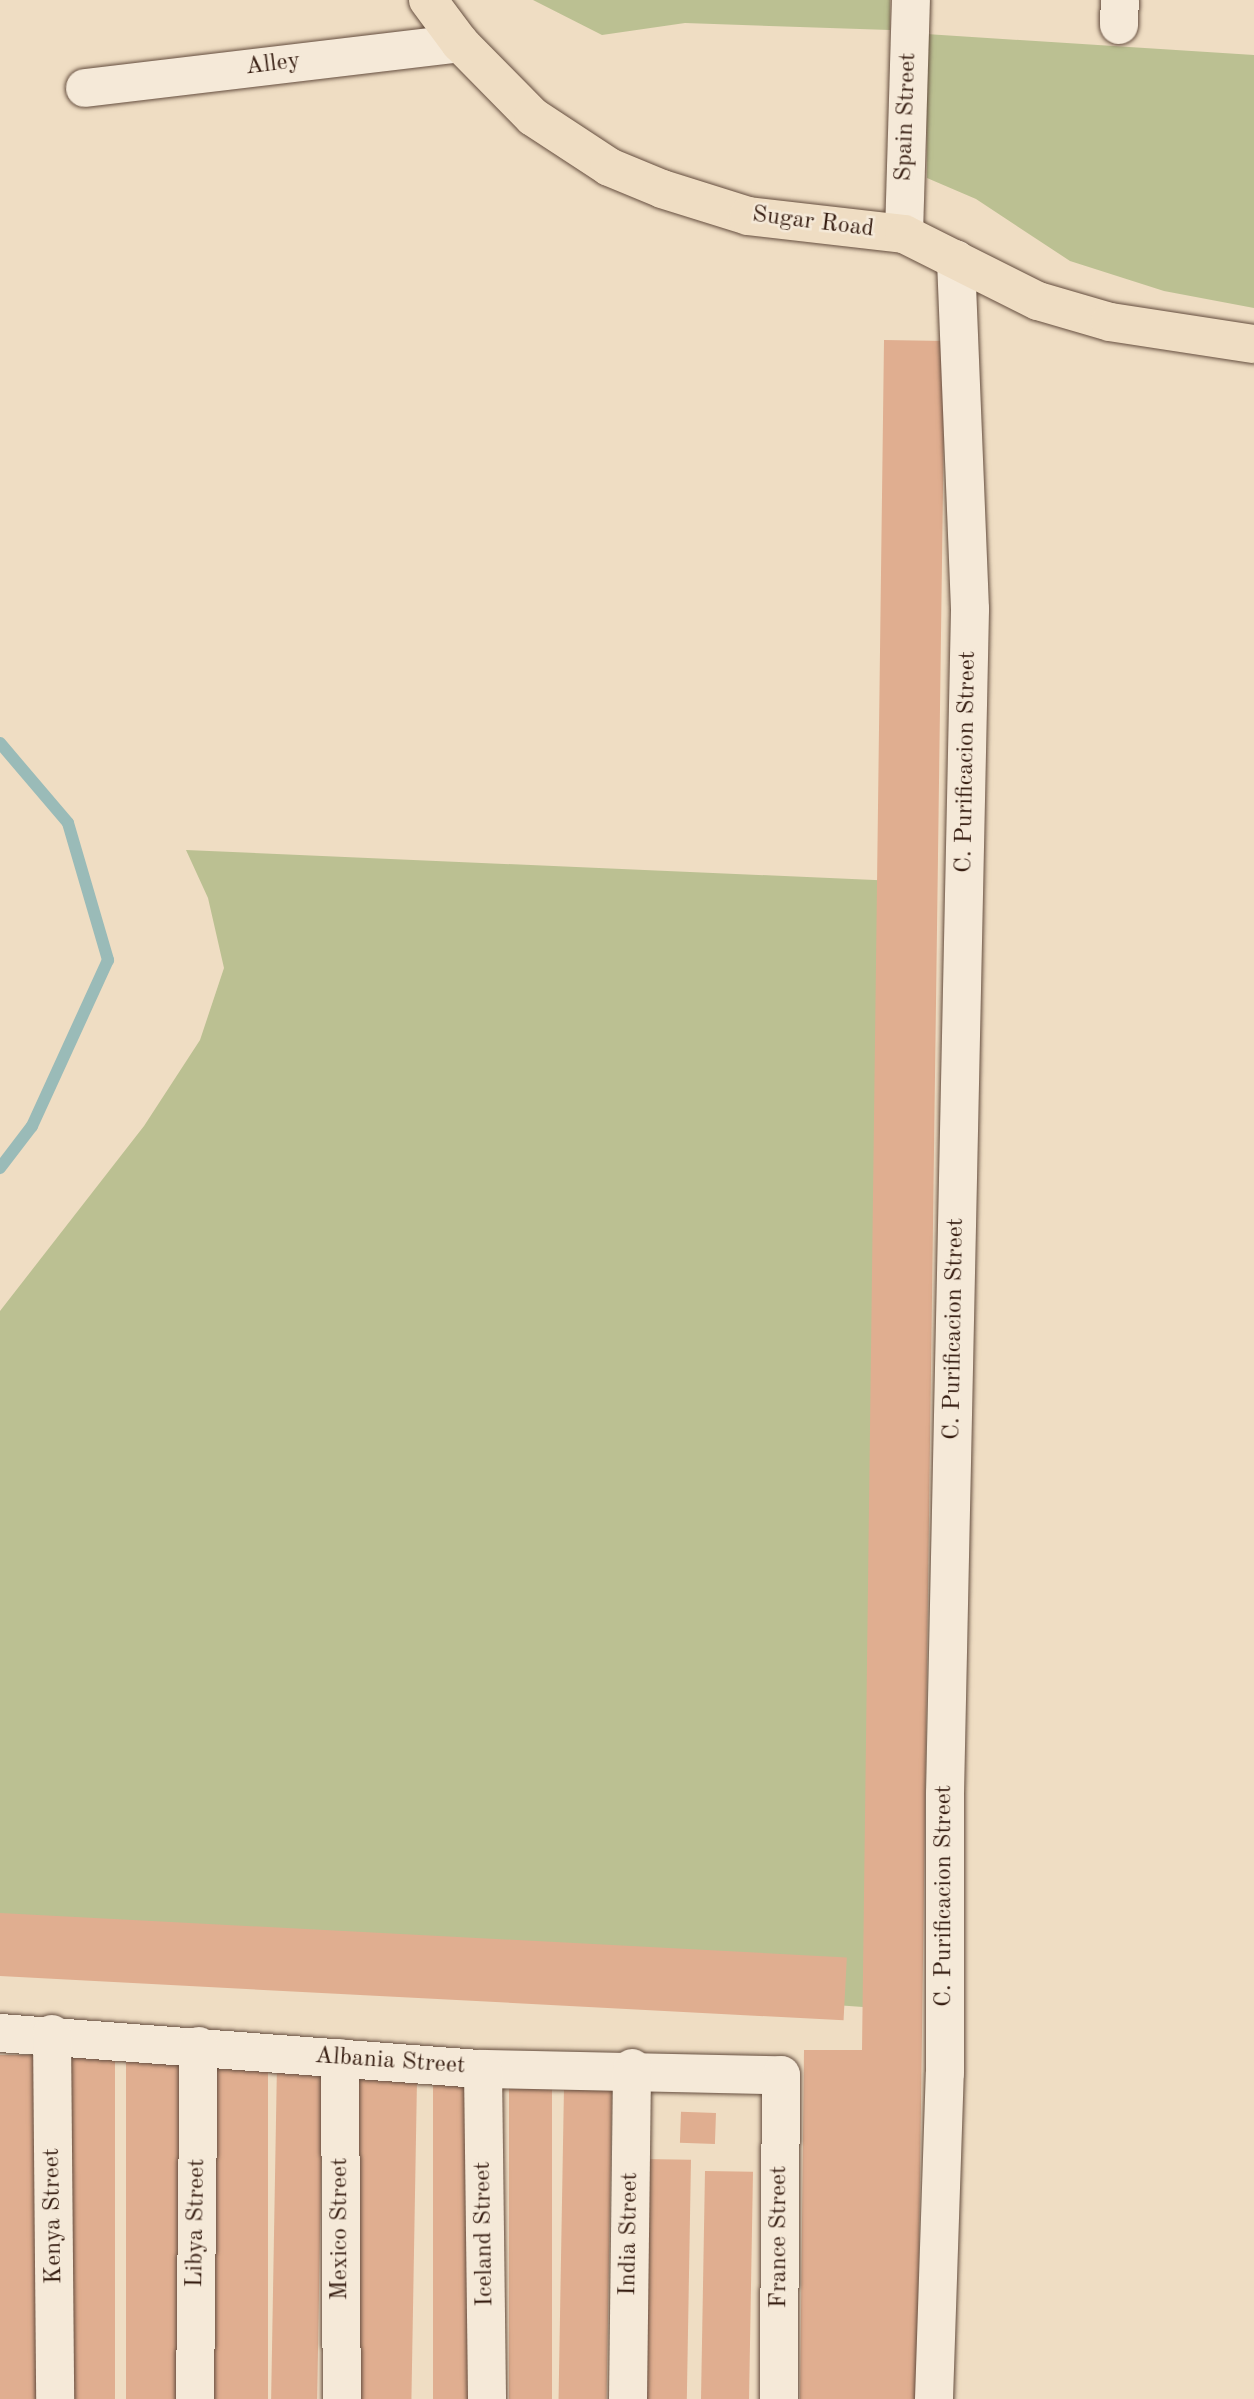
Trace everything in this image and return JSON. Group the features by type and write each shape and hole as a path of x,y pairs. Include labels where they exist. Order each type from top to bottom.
{"main road":[{"name":"Sugar Road","path":"428,0 460,43 533,117 630,176 748,216 904,234 1038,301 1110,322 1254,344"}],"street":[{"name":"Spain Street","path":"904,234 911,0"},
{"name":"Alley","path":"85,88 460,43"},
{"name":"C. Purificacion Street","path":"934,2399 945,2073 945,1794 971,609 956,258"},
{"name":"Albania Street","path":"0,2033 52,2034 483,2069 632,2068 781,2075"},
{"name":"Kenya Street","path":"52,2034 55,2399"},
{"name":"Libya Street","path":"195,2399 199,2046"},
{"name":"Mexico Street","path":"340,2058 342,2399"},
{"name":"India Street","path":"628,2399 632,2068"},
{"name":"Iceland Street","path":"483,2069 487,2399"},
{"name":"France Street","path":"779,2399 781,2075"}],"green space":[{"path":"533,0 890,0 890,30 685,23 602,35"},
{"path":"926,34 1254,55 1254,308 1164,291 1070,261 976,199 927,178"},
{"path":"186,850 897,881 863,2007 0,1945 0,1311 144,1126 200,1040 224,968 208,898"}],"building":[{"path":"884,340 945,341 917,2399 800,2399 804,2050 862,2050"},
{"path":"0,1913 847,1957 844,2020 0,1976"},
{"path":"67,2054 115,2054 115,2399 67,2399"},
{"path":"0,2055 40,2055 40,2399 0,2399"},
{"path":"126,2056 186,2056 186,2399 126,2399"},
{"path":"209,2059 268,2059 268,2399 209,2399"},
{"path":"277,2063 323,2064 317,2399 271,2399"},
{"path":"433,2076 477,2076 477,2399 433,2399"},
{"path":"357,2079 417,2080 411,2399 351,2399"},
{"path":"509,2086 552,2086 552,2399 509,2399"},
{"path":"564,2087 612,2088 607,2399 559,2399"},
{"path":"681,2112 716,2113 715,2144 680,2143"},
{"path":"643,2159 691,2160 687,2399 639,2399"},
{"path":"705,2171 753,2172 749,2399 701,2399"}],"waterway":[{"path":"0,743 68,823 108,960 32,1126 0,1168"}]}
